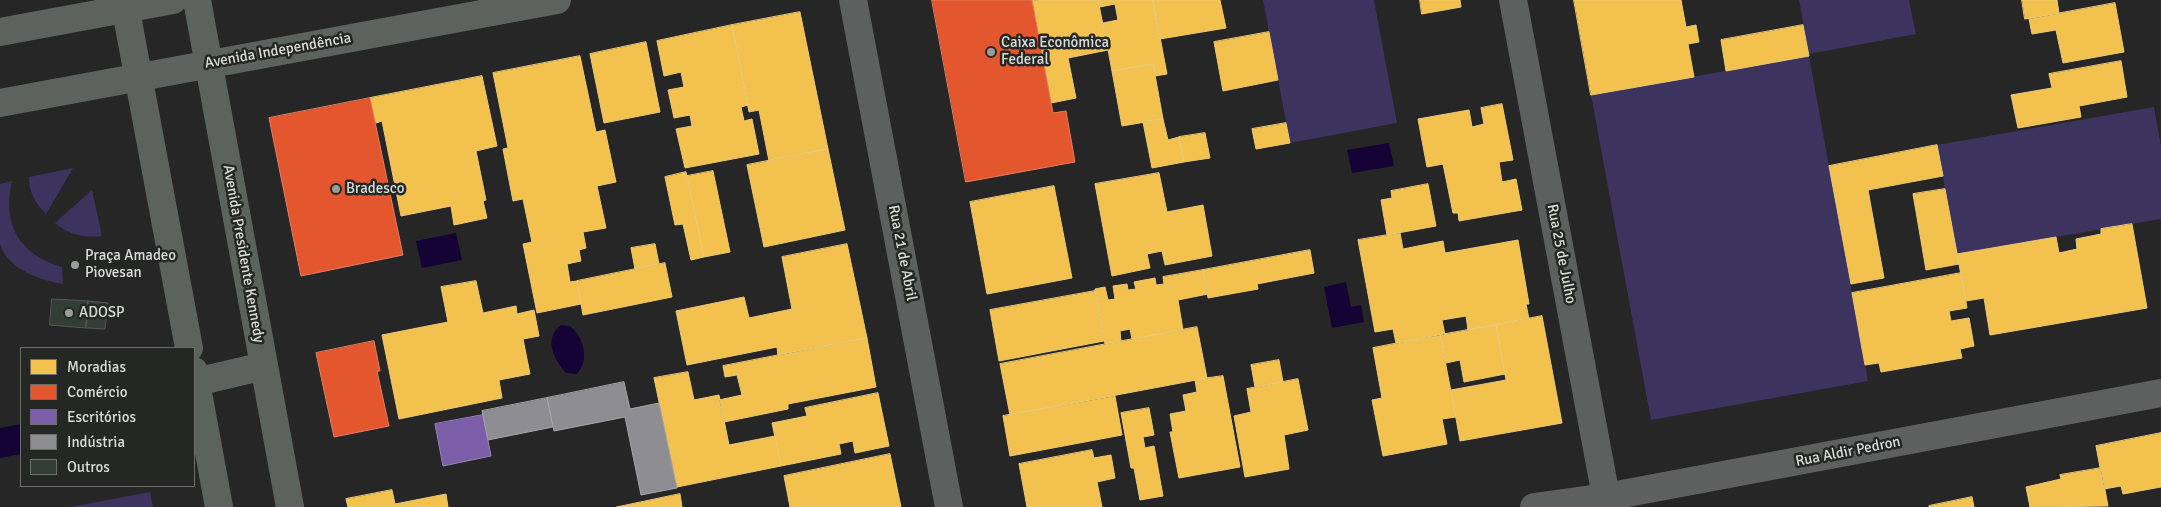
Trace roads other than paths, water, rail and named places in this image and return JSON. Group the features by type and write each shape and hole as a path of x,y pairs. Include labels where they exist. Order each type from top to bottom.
{"main road":[{"path":"0,32 125,4 174,0"},
{"name":"Avenida Presidente Kennedy","path":"197,0 290,507"},
{"name":"Avenida Independência","path":"0,103 517,4 557,0"},
{"path":"125,4 190,347"},
{"path":"219,507 195,377 264,366"}],"street":[{"name":"Rua 21 de Abril","path":"853,0 949,507"},
{"name":"Rua 25 de Julho","path":"1514,0 1607,502"},
{"name":"Rua Aldir Pedron","path":"1534,507 1607,502 2161,394"}],"place":[{"name":"Caixa Econômica Federal","path":"991,52"},
{"name":"Bradesco","path":"336,189"},
{"name":"Praça Amadeo Piovesan","path":"75,265"},
{"name":"ADOSP","path":"69,313"}]}
